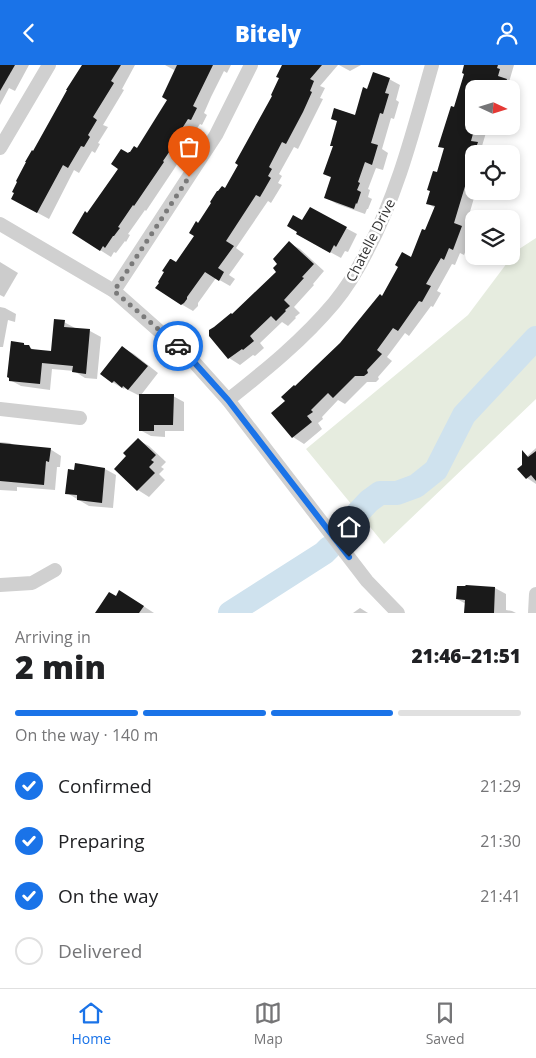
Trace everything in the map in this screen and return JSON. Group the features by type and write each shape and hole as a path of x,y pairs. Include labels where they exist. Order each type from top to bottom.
{"street":[{"path":"0,148 49,65"},
{"path":"114,291 216,135 251,65"},
{"name":"Chatelle Drive","path":"228,400 306,335 357,271 379,228 393,194 432,65"},
{"path":"0,223 114,291 193,361 228,400 368,581 398,613"},
{"path":"0,409 80,418"},
{"path":"0,585 32,583 55,571"},
{"path":"535,613 536,594"}],"shaded area":[{"path":"536,238 536,399 384,544 306,449 468,315 506,265 520,265 520,248"}],"building":[{"path":"0,65 15,65 0,91"},
{"path":"82,65 121,65 111,81 114,83 93,117 97,120 88,135 90,137 84,147 81,146 68,168 63,165 37,213 11,199 14,193 12,192 25,162"},
{"path":"177,65 213,65 193,106 197,108 191,120 188,119 164,162 118,227 120,228 105,248 103,246 100,251 72,233 85,211 87,213 118,169 111,164 121,149 128,153 134,146 137,148 167,100 162,97"},
{"path":"282,65 322,65 310,79 314,81 310,91 312,92 303,112 286,144 282,142 269,167 272,169 268,176 271,178 260,197 256,195 226,241 234,246 218,268 224,272 219,281 205,272 181,305 155,288 164,272 162,271 170,259 176,262 194,236 189,233 196,221 198,223 217,191 222,186 225,188 238,165 235,163 272,96 279,78 276,77"},
{"path":"464,65 498,65 497,68 500,69 498,76 507,79 465,80 465,135 473,135 471,141 478,142 477,145 465,145 465,186 454,223 462,226 453,250 449,248 444,260 441,258 426,284 431,286 422,302 419,301 398,331 393,328 377,350 382,354 367,370 368,373 364,376 355,376 333,398 328,393 311,410 313,412 307,416 312,422 292,438 271,413 285,401 281,397 340,343 380,294 382,296 398,267 395,265 402,252 411,257 422,229 425,230 435,206 426,204 430,191 427,190 433,171 437,172 444,148 438,147 451,106 454,107 464,74 462,73"},
{"path":"373,72 390,78 385,93 389,94 383,114 380,113 371,143 378,145 372,165 365,162 358,182 360,183 357,190 361,192 354,209 324,198 331,177 323,174 333,146 330,146 337,121 331,119 334,108 355,115 363,87 367,89"},
{"path":"310,207 347,227 336,247 334,245 330,253 296,234 297,232 287,226 293,215 302,220"},
{"path":"289,241 314,264 284,300 290,306 286,311 276,321 271,316 250,336 254,341 228,359 209,336 209,330 232,314 276,272 273,268 277,264 273,259"},
{"path":"54,319 65,320 64,327 90,329 86,374 72,372 73,366 42,363 40,384 9,381 7,377 11,341 29,345 31,349 51,351"},
{"path":"122,346 148,366 128,390 123,386 122,388 114,381 112,383 100,374"},
{"path":"139,394 174,394 173,425 154,425 154,431 139,431"},
{"path":"138,438 156,455 151,460 154,462 149,467 155,473 137,491 114,469 126,456 123,453"},
{"path":"0,443 51,448 49,462 46,461 44,485 0,481"},
{"path":"522,450 528,457 536,451 536,481 531,475 526,479 517,469 522,465"},
{"path":"75,463 105,468 102,503 77,500 77,495 65,494 68,469 74,470"},
{"path":"457,586 495,587 494,613 464,613 465,600 456,599"},
{"path":"119,590 144,606 139,613 95,613 109,592 116,596"}],"waterway":[{"path":"353,518 369,501 380,493 397,493 416,486 436,470 464,415 536,338"},
{"path":"230,613 329,548"}],"way so far":[{"path":"178,346 114,291 189,177"}],"route":[{"path":"178,346 228,400 349,557"}]}
